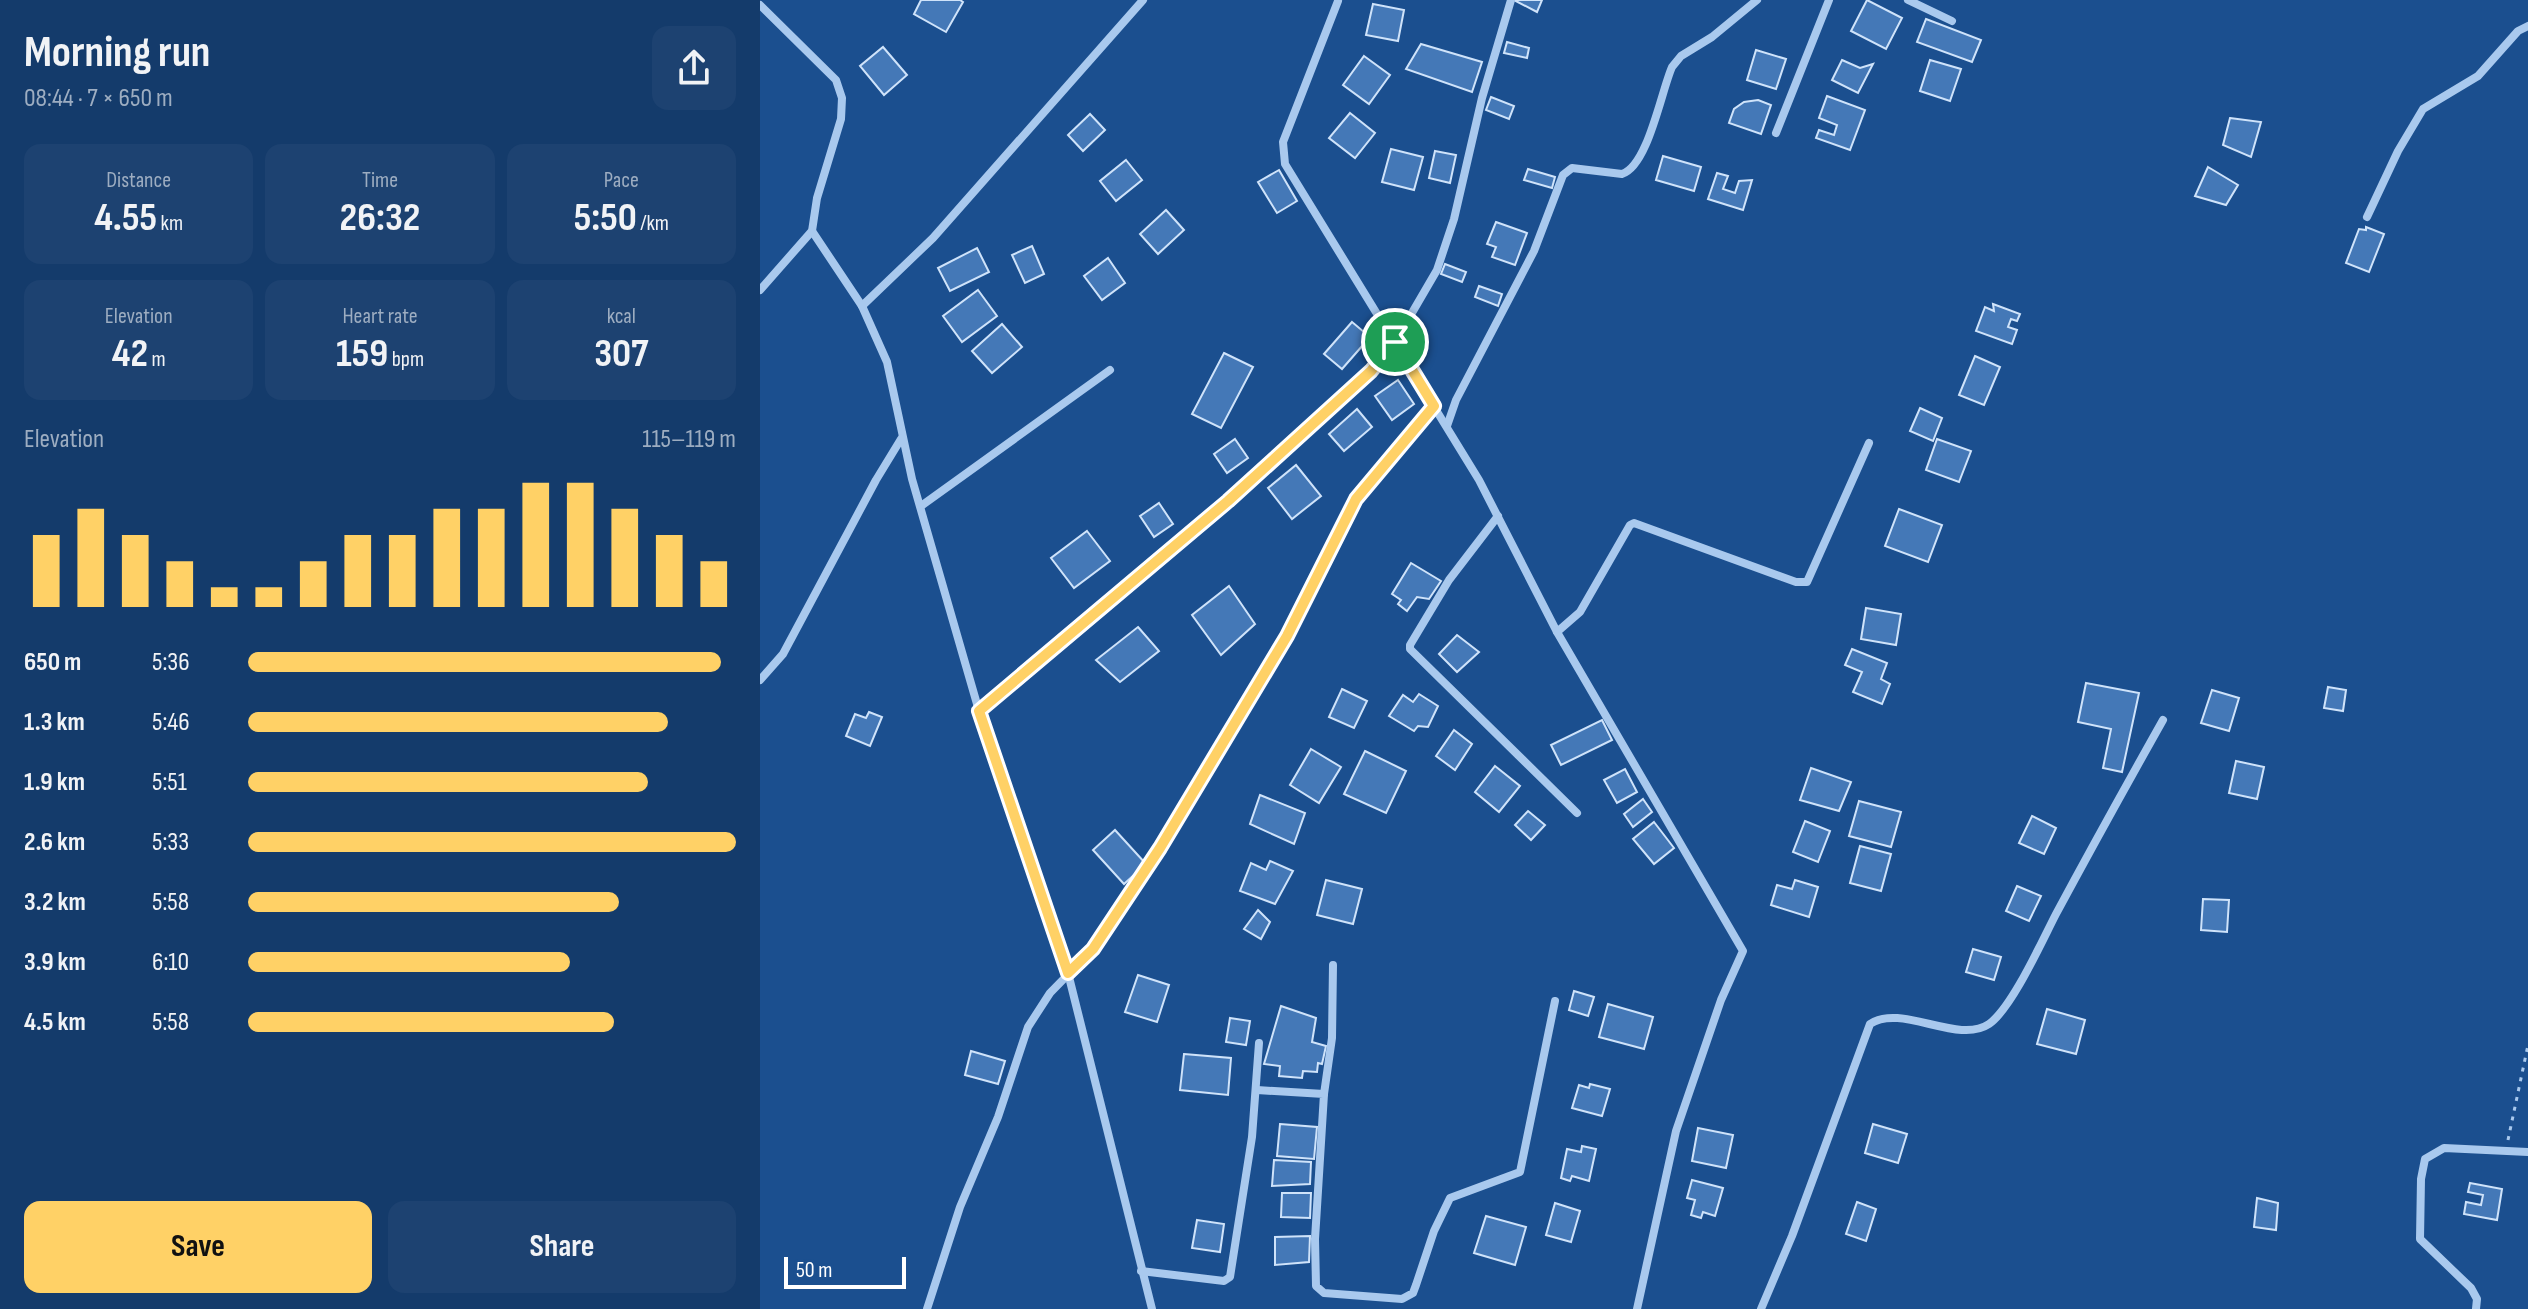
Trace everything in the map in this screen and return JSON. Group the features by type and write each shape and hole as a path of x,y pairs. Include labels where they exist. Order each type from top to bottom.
{"street":[{"path":"862,306 933,238 1143,0"},
{"path":"979,711 1228,501 1371,371 1395,342 1437,270 1454,219 1482,98 1511,0"},
{"path":"1447,426 1456,400 1534,251 1563,175 1572,168 1622,174 1629,172 1641,157 1672,67 1681,56 1712,37 1757,0"},
{"path":"1776,133 1829,0"},
{"path":"1908,0 1952,21"},
{"path":"1338,1 1283,142 1283,156 1289,173 1447,426 1498,516 1557,632 1743,951 1721,1000 1676,1131 1637,1309"},
{"path":"760,5 836,80 842,98 841,119 817,198 812,231 760,290"},
{"path":"2367,217 2398,151 2423,109 2478,76 2518,31 2528,26"},
{"path":"812,231 862,306 887,362 901,439 979,711 1068,973 1152,1309"},
{"path":"921,506 1110,370"},
{"path":"927,1309 960,1207 998,1117 1028,1027 1050,993 1093,949 1167,835 1287,636 1356,499 1434,406"},
{"path":"760,680 783,654 901,439"},
{"path":"1557,632 1580,612 1634,523 1796,582 1807,582 1869,443"},
{"path":"1498,516 1449,580 1410,649 1577,813"},
{"path":"1761,1309 1792,1236 1870,1024 1885,1018 1975,1030 1990,1023 2001,1011 2033,958 2163,720"},
{"path":"1333,965 1332,1038 1324,1094 1315,1239 1316,1286 1324,1293 1402,1299 1413,1293 1434,1231 1450,1198 1520,1172 1555,1001"},
{"path":"1141,1271 1224,1281 1230,1277 1257,1090 1259,1043"},
{"path":"1257,1090 1324,1094"},
{"path":"2476,1309 2477,1299 2471,1288 2420,1239 2421,1179 2425,1159 2439,1149 2528,1152"}],"path":[{"path":"2505,1151 2528,1045"}],"building":[{"path":"921,0 963,2 946,32 914,14"},
{"path":"1514,0 1542,0 1537,12"},
{"path":"1867,0 1902,18 1886,49 1851,31"},
{"path":"1373,4 1404,10 1398,41 1366,35"},
{"path":"1926,19 1981,40 1972,62 1917,42"},
{"path":"1507,42 1529,48 1527,58 1504,53"},
{"path":"1421,44 1482,62 1472,92 1406,69"},
{"path":"883,47 907,75 884,95 860,66"},
{"path":"1756,50 1786,59 1776,89 1747,80"},
{"path":"1364,56 1390,75 1369,104 1343,85"},
{"path":"1842,60 1860,68 1873,64 1858,93 1832,80"},
{"path":"1930,60 1961,69 1950,101 1920,91"},
{"path":"1827,96 1865,110 1850,150 1816,138 1819,130 1834,135 1837,125 1819,118"},
{"path":"1491,97 1514,106 1509,119 1486,110"},
{"path":"1758,100 1771,105 1761,134 1729,123 1734,109 1744,102"},
{"path":"1350,113 1375,133 1355,158 1329,138"},
{"path":"1090,114 1105,130 1083,151 1068,135"},
{"path":"2230,118 2261,122 2251,157 2223,145"},
{"path":"1391,149 1423,157 1414,190 1382,182"},
{"path":"1435,151 1456,155 1450,183 1429,178"},
{"path":"1663,156 1701,167 1694,191 1656,180"},
{"path":"1126,160 1142,180 1116,201 1100,181"},
{"path":"2208,167 2238,185 2226,205 2195,196"},
{"path":"1528,169 1555,177 1552,188 1524,180"},
{"path":"1279,170 1297,201 1277,213 1258,182"},
{"path":"1717,173 1728,176 1723,189 1735,193 1739,181 1752,180 1743,210 1708,199"},
{"path":"1166,210 1184,230 1158,254 1140,234"},
{"path":"1496,222 1527,233 1515,265 1492,257 1496,247 1487,244"},
{"path":"2366,227 2384,234 2369,272 2346,263 2359,229 2366,230"},
{"path":"1032,246 1044,274 1025,283 1012,255"},
{"path":"977,248 989,272 950,291 938,268"},
{"path":"1108,258 1125,283 1102,300 1084,276"},
{"path":"1445,264 1466,272 1462,282 1441,274"},
{"path":"1479,286 1502,294 1498,306 1475,297"},
{"path":"978,290 997,316 962,342 943,316"},
{"path":"1993,304 2020,314 2017,321 2011,319 2008,327 2017,330 2012,344 1976,331 1985,307 1994,311"},
{"path":"1352,322 1370,337 1342,369 1324,354"},
{"path":"1002,324 1022,347 992,373 972,351"},
{"path":"1224,353 1253,367 1221,428 1192,414"},
{"path":"1975,356 2000,367 1984,405 1959,395"},
{"path":"1398,380 1414,404 1392,420 1375,396"},
{"path":"1920,408 1942,418 1933,441 1910,431"},
{"path":"1357,409 1372,427 1344,451 1329,434"},
{"path":"1235,439 1248,458 1227,473 1214,454"},
{"path":"1937,439 1971,451 1959,482 1926,470"},
{"path":"1296,465 1321,496 1292,519 1268,488"},
{"path":"1159,503 1173,524 1154,537 1140,516"},
{"path":"1899,509 1942,525 1928,562 1885,546"},
{"path":"1087,531 1110,561 1074,588 1051,558"},
{"path":"1411,563 1441,581 1429,599 1417,597 1407,611 1398,604 1401,600 1392,594"},
{"path":"1229,586 1255,624 1221,655 1192,615"},
{"path":"1866,608 1901,614 1896,645 1861,639"},
{"path":"1138,627 1159,651 1120,682 1096,660"},
{"path":"1457,635 1479,652 1457,672 1439,654"},
{"path":"1852,649 1887,663 1881,679 1890,684 1882,704 1853,692 1862,672 1845,665"},
{"path":"2086,683 2139,693 2122,772 2103,768 2111,729 2078,722"},
{"path":"2328,687 2346,690 2343,711 2324,708"},
{"path":"1342,689 1367,701 1354,728 1329,717"},
{"path":"2212,690 2239,698 2229,731 2201,723"},
{"path":"1419,694 1438,706 1428,727 1418,726 1414,731 1389,716 1403,695 1413,702"},
{"path":"869,712 882,717 870,746 846,736 855,714 866,718"},
{"path":"1602,720 1612,740 1561,765 1551,745"},
{"path":"1454,730 1472,744 1455,770 1436,756"},
{"path":"1311,749 1341,767 1319,803 1290,785"},
{"path":"1365,751 1406,771 1386,813 1344,794"},
{"path":"2236,761 2264,767 2257,799 2229,793"},
{"path":"1495,766 1520,786 1499,812 1475,792"},
{"path":"1811,768 1851,782 1839,811 1800,800"},
{"path":"1625,769 1637,792 1617,803 1604,780"},
{"path":"1260,795 1305,813 1294,844 1250,824"},
{"path":"1643,799 1652,812 1633,827 1624,814"},
{"path":"1859,801 1901,812 1891,847 1849,836"},
{"path":"1528,811 1545,825 1531,840 1515,825"},
{"path":"2032,816 2056,828 2044,854 2019,843"},
{"path":"1805,821 1830,831 1818,862 1793,852"},
{"path":"1654,822 1674,848 1654,864 1633,839"},
{"path":"1115,830 1146,864 1124,884 1093,850"},
{"path":"1860,846 1891,854 1881,891 1850,883"},
{"path":"1270,861 1293,871 1275,904 1240,891 1251,863 1266,870"},
{"path":"1326,880 1362,889 1353,924 1317,915"},
{"path":"1795,880 1818,887 1809,917 1771,905 1777,885 1792,889"},
{"path":"2017,886 2041,896 2029,921 2006,911"},
{"path":"2203,899 2229,900 2227,932 2201,930"},
{"path":"1258,910 1270,922 1261,939 1244,929"},
{"path":"1973,949 2001,957 1994,980 1966,972"},
{"path":"1138,975 1169,985 1157,1022 1125,1012"},
{"path":"1574,991 1594,997 1588,1016 1569,1010"},
{"path":"1608,1004 1653,1017 1644,1049 1599,1037"},
{"path":"1281,1006 1316,1018 1312,1042 1326,1046 1317,1072 1303,1071 1302,1078 1279,1076 1280,1066 1264,1064"},
{"path":"2047,1009 2085,1020 2076,1054 2037,1044"},
{"path":"1230,1018 1250,1021 1246,1045 1226,1042"},
{"path":"971,1051 1005,1061 998,1084 965,1075"},
{"path":"1184,1054 1231,1058 1228,1095 1180,1090"},
{"path":"1590,1084 1610,1089 1602,1116 1572,1108 1579,1085 1589,1088"},
{"path":"1280,1124 1317,1127 1314,1159 1277,1156"},
{"path":"1873,1124 1907,1134 1898,1163 1865,1153"},
{"path":"1698,1128 1733,1135 1726,1168 1692,1161"},
{"path":"1582,1146 1596,1149 1589,1181 1572,1176 1570,1181 1561,1178 1567,1149 1581,1152"},
{"path":"1274,1160 1311,1162 1310,1184 1272,1186"},
{"path":"1692,1180 1723,1188 1715,1216 1703,1212 1701,1218 1691,1215 1695,1200 1687,1198"},
{"path":"2470,1183 2502,1189 2497,1220 2464,1214 2466,1202 2481,1205 2483,1195 2468,1192"},
{"path":"1282,1193 1311,1193 1310,1218 1281,1217"},
{"path":"2257,1198 2278,1203 2276,1230 2254,1227"},
{"path":"1857,1202 1876,1209 1866,1241 1846,1234"},
{"path":"1555,1203 1580,1211 1571,1242 1546,1235"},
{"path":"1486,1216 1526,1227 1515,1265 1474,1253"},
{"path":"1197,1220 1224,1224 1220,1252 1192,1248"},
{"path":"1310,1236 1309,1262 1275,1265 1275,1237"}],"route":[{"path":"1395,342 1434,406 1356,499 1287,636 1160,848 1093,949 1068,973 979,711 1228,501 1371,371 1395,342"}]}
